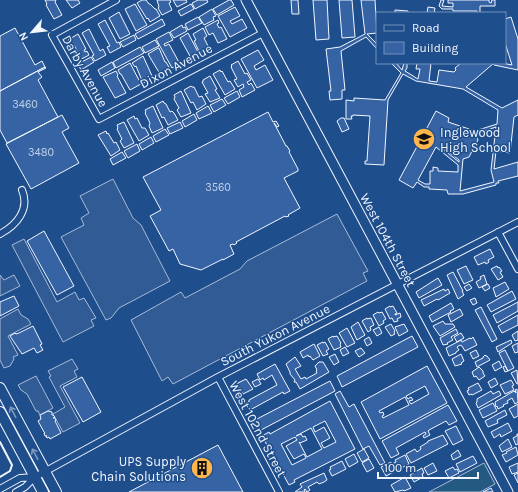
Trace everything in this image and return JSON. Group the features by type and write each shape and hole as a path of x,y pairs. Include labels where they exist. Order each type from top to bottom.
{"main road":[{"path":"0,388 56,492"},
{"path":"0,412 43,492"}],"street":[{"name":"Darby Avenue","path":"99,119 52,35 116,0"},
{"name":"West 104th Street","path":"246,0 508,492"},
{"name":"Dixon Avenue","path":"99,119 263,33"},
{"path":"0,234 14,226 22,213 25,197 22,190"},
{"name":"South Yukon Avenue","path":"35,477 218,377 518,222"},
{"path":"498,232 518,268"},
{"name":"West 102nd Street","path":"218,377 279,492"},
{"path":"0,489 20,478 35,477"},
{"path":"16,492 25,487 35,477"}],"shaded area":[{"path":"113,179 133,218 141,225 170,281 119,308 111,318 106,320 61,237 84,225 81,218 89,213 80,196"},
{"path":"337,214 368,271 363,273 367,281 173,384 168,377 162,381 131,320 181,292 185,298 240,269 247,261"},
{"path":"24,239 57,302 75,292 79,300 84,298 96,318 91,320 94,326 63,342 12,245"},
{"path":"0,275 4,280 14,275 20,286 0,296"},
{"path":"18,309 21,315 28,319 31,324 8,336 18,355 13,357 14,359 10,366 4,368 0,360 0,319"},
{"path":"72,359 78,369 74,371 77,377 60,386 80,423 63,432 53,414 65,407 49,377 51,376 48,371"},
{"path":"36,376 53,408 40,415 38,411 36,411 27,394 21,390 18,385"},
{"path":"484,463 495,484 480,492 429,492"}],"building":[{"path":"45,0 56,0 55,2 62,15 54,19 46,5"},
{"path":"66,0 78,0 80,3 72,8"},
{"path":"142,0 146,0 156,9 160,16 150,22 137,3"},
{"path":"157,0 170,0 171,2 169,3 172,10 162,15 158,8"},
{"path":"173,0 186,0 187,2 177,7"},
{"path":"198,0 207,0 208,2 195,9 192,3"},
{"path":"231,0 234,5 217,15 213,9"},
{"path":"291,0 298,0 299,14 292,14"},
{"path":"313,0 327,0 329,39 316,40"},
{"path":"339,0 352,0 355,37 342,38"},
{"path":"361,0 375,0 376,33 367,34 376,43 376,48 366,37 341,51 345,90 342,90 342,99 330,100 329,91 331,91 326,49 340,47 365,34"},
{"path":"441,0 444,0 442,6 453,7 453,3 448,3 448,0 489,0 491,3 492,0 495,0 495,6 480,6 480,12 453,11 453,9 442,9 439,6"},
{"path":"135,4 147,25 136,31 125,9"},
{"path":"191,4 194,9 181,16 178,11"},
{"path":"235,7 240,16 230,21 232,24 242,19 247,28 230,37 218,16"},
{"path":"428,7 435,8 434,12 427,12"},
{"path":"212,9 216,16 213,17 214,20 204,25 199,17"},
{"path":"395,10 408,11 408,12 395,12"},
{"path":"119,12 130,34 120,39 109,18"},
{"path":"198,17 202,23 188,30 185,24"},
{"path":"511,17 518,39 518,70 494,65 506,64 512,65 506,46 506,19"},
{"path":"162,19 165,25 138,39 135,34"},
{"path":"105,20 117,43 119,42 121,47 110,53 107,47 110,46 98,24"},
{"path":"218,20 219,23 217,24 219,28 221,27 227,39 218,43 213,33 209,35 205,27"},
{"path":"182,25 187,31 174,38 170,32"},
{"path":"15,28 35,65 42,61 45,67 0,91 0,36"},
{"path":"203,28 207,36 204,38 209,48 200,53 194,41 196,40 193,34"},
{"path":"89,29 100,51 103,49 106,55 95,61 92,56 94,55 82,33"},
{"path":"169,32 173,40 164,44 165,46 169,44 180,64 172,68 156,39"},
{"path":"188,33 199,54 191,58 180,38"},
{"path":"78,34 86,49 84,50 85,52 87,51 89,55 78,61 74,54 78,53 74,45 72,47 68,40"},
{"path":"134,35 136,40 123,47 120,42"},
{"path":"155,40 159,46 145,53 142,47"},
{"path":"140,47 144,53 116,68 113,62"},
{"path":"158,48 170,69 160,74 148,54"},
{"path":"258,50 264,60 254,66 256,70 265,65 273,80 257,88 241,59"},
{"path":"143,56 153,78 143,83 136,66 135,67 132,63"},
{"path":"91,57 94,62 81,70 78,64"},
{"path":"238,61 245,74 247,73 251,80 247,82 249,85 251,83 255,90 242,97 239,90 244,87 243,84 238,87 234,80 237,79 231,67 231,65"},
{"path":"112,62 115,68 101,76 98,70"},
{"path":"130,63 141,84 130,90 118,70"},
{"path":"392,64 397,64 402,70 404,64 407,64 405,71 418,79 420,69 416,69 417,64 431,64 429,81 437,82 439,70 454,72 456,70 455,68 460,64 493,64 466,87 502,108 518,100 518,115 514,117 510,153 496,151 494,169 518,162 518,176 498,181 499,183 496,183 496,185 463,194 448,194 447,190 429,189 429,187 424,187 417,182 413,188 399,180 436,111 449,118 448,122 475,131 497,124 498,110 463,89 416,81 403,74 388,100 384,165 365,164 365,161 367,161 370,116 353,115 351,116 352,119 346,119 346,100 354,101 354,98 385,100 401,73","holes":["496,127 491,170 494,182 460,191 463,159 469,157 478,140 476,134","436,147 458,165 458,172 438,171 438,168 433,167 433,171 430,171 430,184 425,184 418,180","444,148 459,160 459,162 443,149"]},
{"path":"45,67 46,68 38,72 42,77 38,80 58,117 7,143 0,130 0,91"},
{"path":"220,70 235,89 225,95 213,74"},
{"path":"116,71 126,93 115,98 103,77"},
{"path":"210,76 217,89 215,90 220,98 210,102 205,94 208,93 202,82"},
{"path":"191,86 194,87 199,97 202,96 206,104 197,110 193,102 191,103 184,90"},
{"path":"181,91 191,113 181,117 177,110 179,108 174,99 174,95"},
{"path":"237,91 240,97 228,104 224,98"},
{"path":"222,99 226,105 214,112 210,105"},
{"path":"163,101 170,112 172,111 174,113 178,120 168,125 164,117 162,118 156,105"},
{"path":"153,106 163,128 152,133 145,110"},
{"path":"208,106 212,113 199,119 196,113"},
{"path":"268,112 273,122 276,121 279,126 277,127 274,123 290,151 289,152 298,169 298,171 284,178 300,208 288,215 289,216 285,216 236,242 237,243 234,245 230,245 234,254 223,260 201,270 180,264 173,249 169,251 150,216 161,210 143,177"},
{"path":"194,114 197,120 185,127 182,121"},
{"path":"62,115 69,128 62,132 79,163 31,189 6,144"},
{"path":"134,116 149,135 139,141 127,120"},
{"path":"344,118 349,129 342,132 337,121"},
{"path":"124,122 134,143 124,148 120,141 122,139 117,129 117,125"},
{"path":"180,122 183,128 170,134 167,128"},
{"path":"165,129 169,135 156,142 153,136"},
{"path":"106,131 114,143 116,142 120,150 111,156 98,135"},
{"path":"151,137 154,143 142,150 139,144"},
{"path":"137,144 140,151 128,158 124,151"},
{"path":"122,152 126,158 113,165 110,159"},
{"path":"44,231 74,286 57,295 27,241"},
{"path":"490,249 494,257 488,260 489,262 486,264 485,262 478,265 474,257"},
{"path":"466,266 473,280 464,284 457,270"},
{"path":"497,266 502,271 500,272 503,277 498,280 491,269"},
{"path":"453,272 464,295 458,299 447,275"},
{"path":"484,275 487,284 479,288 476,282"},
{"path":"438,278 442,285 419,298 416,292"},
{"path":"505,282 509,289 496,297 493,288"},
{"path":"469,284 472,288 467,291 464,287"},
{"path":"488,284 490,288 485,291 482,287"},
{"path":"444,289 445,291 448,289 450,293 424,306 421,300"},
{"path":"512,291 516,299 491,312 487,305"},
{"path":"14,296 19,306 0,316 0,302"},
{"path":"475,298 477,303 473,305 470,300"},
{"path":"518,302 518,311 497,323 493,315"},
{"path":"451,303 454,309 450,311 451,312 432,322 429,316"},
{"path":"393,306 397,313 395,315 400,313 401,317 397,319 398,321 394,322 392,318 390,319 385,309"},
{"path":"481,307 497,339 492,342 475,310"},
{"path":"460,309 463,315 451,322 448,315"},
{"path":"378,312 382,312 386,319 383,321 384,323 379,326 373,315"},
{"path":"518,315 518,325 502,333 498,326"},
{"path":"367,318 371,318 374,325 370,327 371,330 368,332 362,321"},
{"path":"443,321 445,324 453,324 455,327 440,336 433,326"},
{"path":"358,322 365,335 357,340 351,327"},
{"path":"391,324 395,334 391,336 385,327"},
{"path":"404,324 408,331 399,336 395,327"},
{"path":"33,326 42,344 40,345 43,350 37,353 34,348 22,354 10,336"},
{"path":"379,327 382,333 377,336 373,330"},
{"path":"347,328 355,343 347,347 339,333"},
{"path":"456,329 458,333 451,337 453,340 447,343 448,344 443,345 440,338"},
{"path":"518,331 518,340 515,341 512,335"},
{"path":"461,333 464,338 457,342 454,337"},
{"path":"333,336 337,336 341,343 341,347 334,350 328,339"},
{"path":"412,336 418,347 342,387 337,376"},
{"path":"369,337 372,343 367,346 364,340"},
{"path":"473,337 477,345 465,351 460,345 457,347 459,350 456,353 449,356 446,348 461,340 462,342"},
{"path":"511,340 512,343 498,352 496,347"},
{"path":"325,342 329,349 326,351 328,354 323,356 317,345"},
{"path":"518,343 518,352 515,353 512,346"},
{"path":"314,344 320,356 313,360 308,355 303,358 300,352"},
{"path":"345,347 349,353 343,356 340,350"},
{"path":"361,348 365,353 359,357 355,351"},
{"path":"476,350 479,356 473,359 470,353"},
{"path":"505,350 514,368 508,371 499,353"},
{"path":"335,354 339,362 334,365 329,357"},
{"path":"461,354 464,361 461,363 462,364 455,366 452,359"},
{"path":"485,355 490,360 477,367 475,362 483,358"},
{"path":"295,357 301,366 295,369 301,379 305,377 306,379 317,373 315,366 319,362 323,362 329,372 300,389 296,382 294,382 295,380 290,374 286,364"},
{"path":"499,361 502,367 495,371 492,365"},
{"path":"275,364 290,391 284,394 283,392 250,410 246,403 249,402 249,400 277,385 272,375 264,380 263,378 260,380 257,374"},
{"path":"427,366 447,403 380,439 361,402","holes":["425,386 429,394 411,404 409,401 413,400 411,397 408,399 406,396","405,397 409,405 383,418 383,412 380,413 379,411"]},
{"path":"505,366 508,371 505,372 503,367"},
{"path":"479,367 485,376 479,380 476,376 474,377 472,372"},
{"path":"517,370 518,384 511,373"},
{"path":"82,377 101,412 83,422 63,387"},
{"path":"495,378 498,384 491,388 488,382"},
{"path":"246,379 253,389 243,394 237,385"},
{"path":"258,379 261,384 255,387 252,382"},
{"path":"511,380 514,385 512,386 514,390 505,394 500,385"},
{"path":"330,381 335,391 261,430 258,427 255,420"},
{"path":"478,383 482,390 469,395 467,391 469,390 468,388"},
{"path":"517,389 518,402 515,404 512,398 507,401 508,403 503,405 504,406 498,409 497,406 496,407 495,402 514,391 516,393 515,390"},
{"path":"340,391 349,407 354,404 385,463 380,465 369,446 363,449 335,394"},
{"path":"491,391 493,394 499,391 501,395 478,408 476,403 477,399"},
{"path":"330,401 355,449 294,480 295,482 289,485 262,436 269,432 270,434","holes":["325,421 336,442 324,448 321,443 330,438 324,427 315,432 313,427","311,428 322,449 307,457 299,442 300,443 307,440 305,436 303,437 301,434 296,436","295,437 297,440 286,446 294,459 304,454 306,458 292,465 281,444"]},
{"path":"493,403 497,411 483,418 479,410"},
{"path":"518,404 518,416 514,418 509,409"},
{"path":"448,405 457,421 449,425 446,421 429,430 430,435 424,438 423,436 426,434 425,432 396,448 399,454 391,458 382,441"},
{"path":"505,410 507,415 497,420 498,423 488,427 485,421"},
{"path":"48,411 52,412 52,415 55,417 53,418 55,418 61,433 50,439 46,436 38,421 41,419 40,415"},
{"path":"508,423 512,431 501,437 500,434 494,438 491,432"},
{"path":"456,426 463,440 453,445 445,431"},
{"path":"517,434 518,444 516,445 513,438 517,436"},
{"path":"443,435 448,444 411,463 406,454 415,449 417,452 421,449 420,447 428,441"},
{"path":"508,439 512,447 502,452 499,446"},
{"name":"UPS Supply Chain Solutions","path":"218,445 243,492 129,492"},
{"path":"516,447 518,455 506,462 502,455"},
{"path":"364,449 369,458 362,462 357,453"},
{"path":"458,450 461,456 453,460 451,455"},
{"path":"354,454 358,462 349,467 345,459"},
{"path":"405,455 409,464 386,476 381,467 391,462 392,464 396,462 395,460"},
{"path":"473,456 477,463 460,472 456,464"},
{"path":"369,459 374,468 367,472 362,463"},
{"path":"342,461 346,469 332,476 329,470 331,469 330,467"},
{"path":"433,463 437,471 428,475 424,468"},
{"path":"518,463 518,472 512,474 509,467"},
{"path":"453,467 455,470 457,469 459,473 449,478 445,471"},
{"path":"422,468 424,473 422,474 423,477 414,482 410,475"},
{"path":"324,473 327,480 324,482 319,484 317,482 308,487 310,490 307,492 305,489 305,492 295,492 302,487 300,484"},
{"path":"518,473 518,483 514,475"},
{"path":"405,477 411,488 404,491 395,492 391,485"},
{"path":"491,488 493,492 483,492"}],"wall":[{"path":"0,442 12,465 10,471 0,477"}],"place":[{"name":"Inglewood High School","path":"424,139"},
{"name":"UPS Supply Chain Solutions","path":"202,468"}]}
